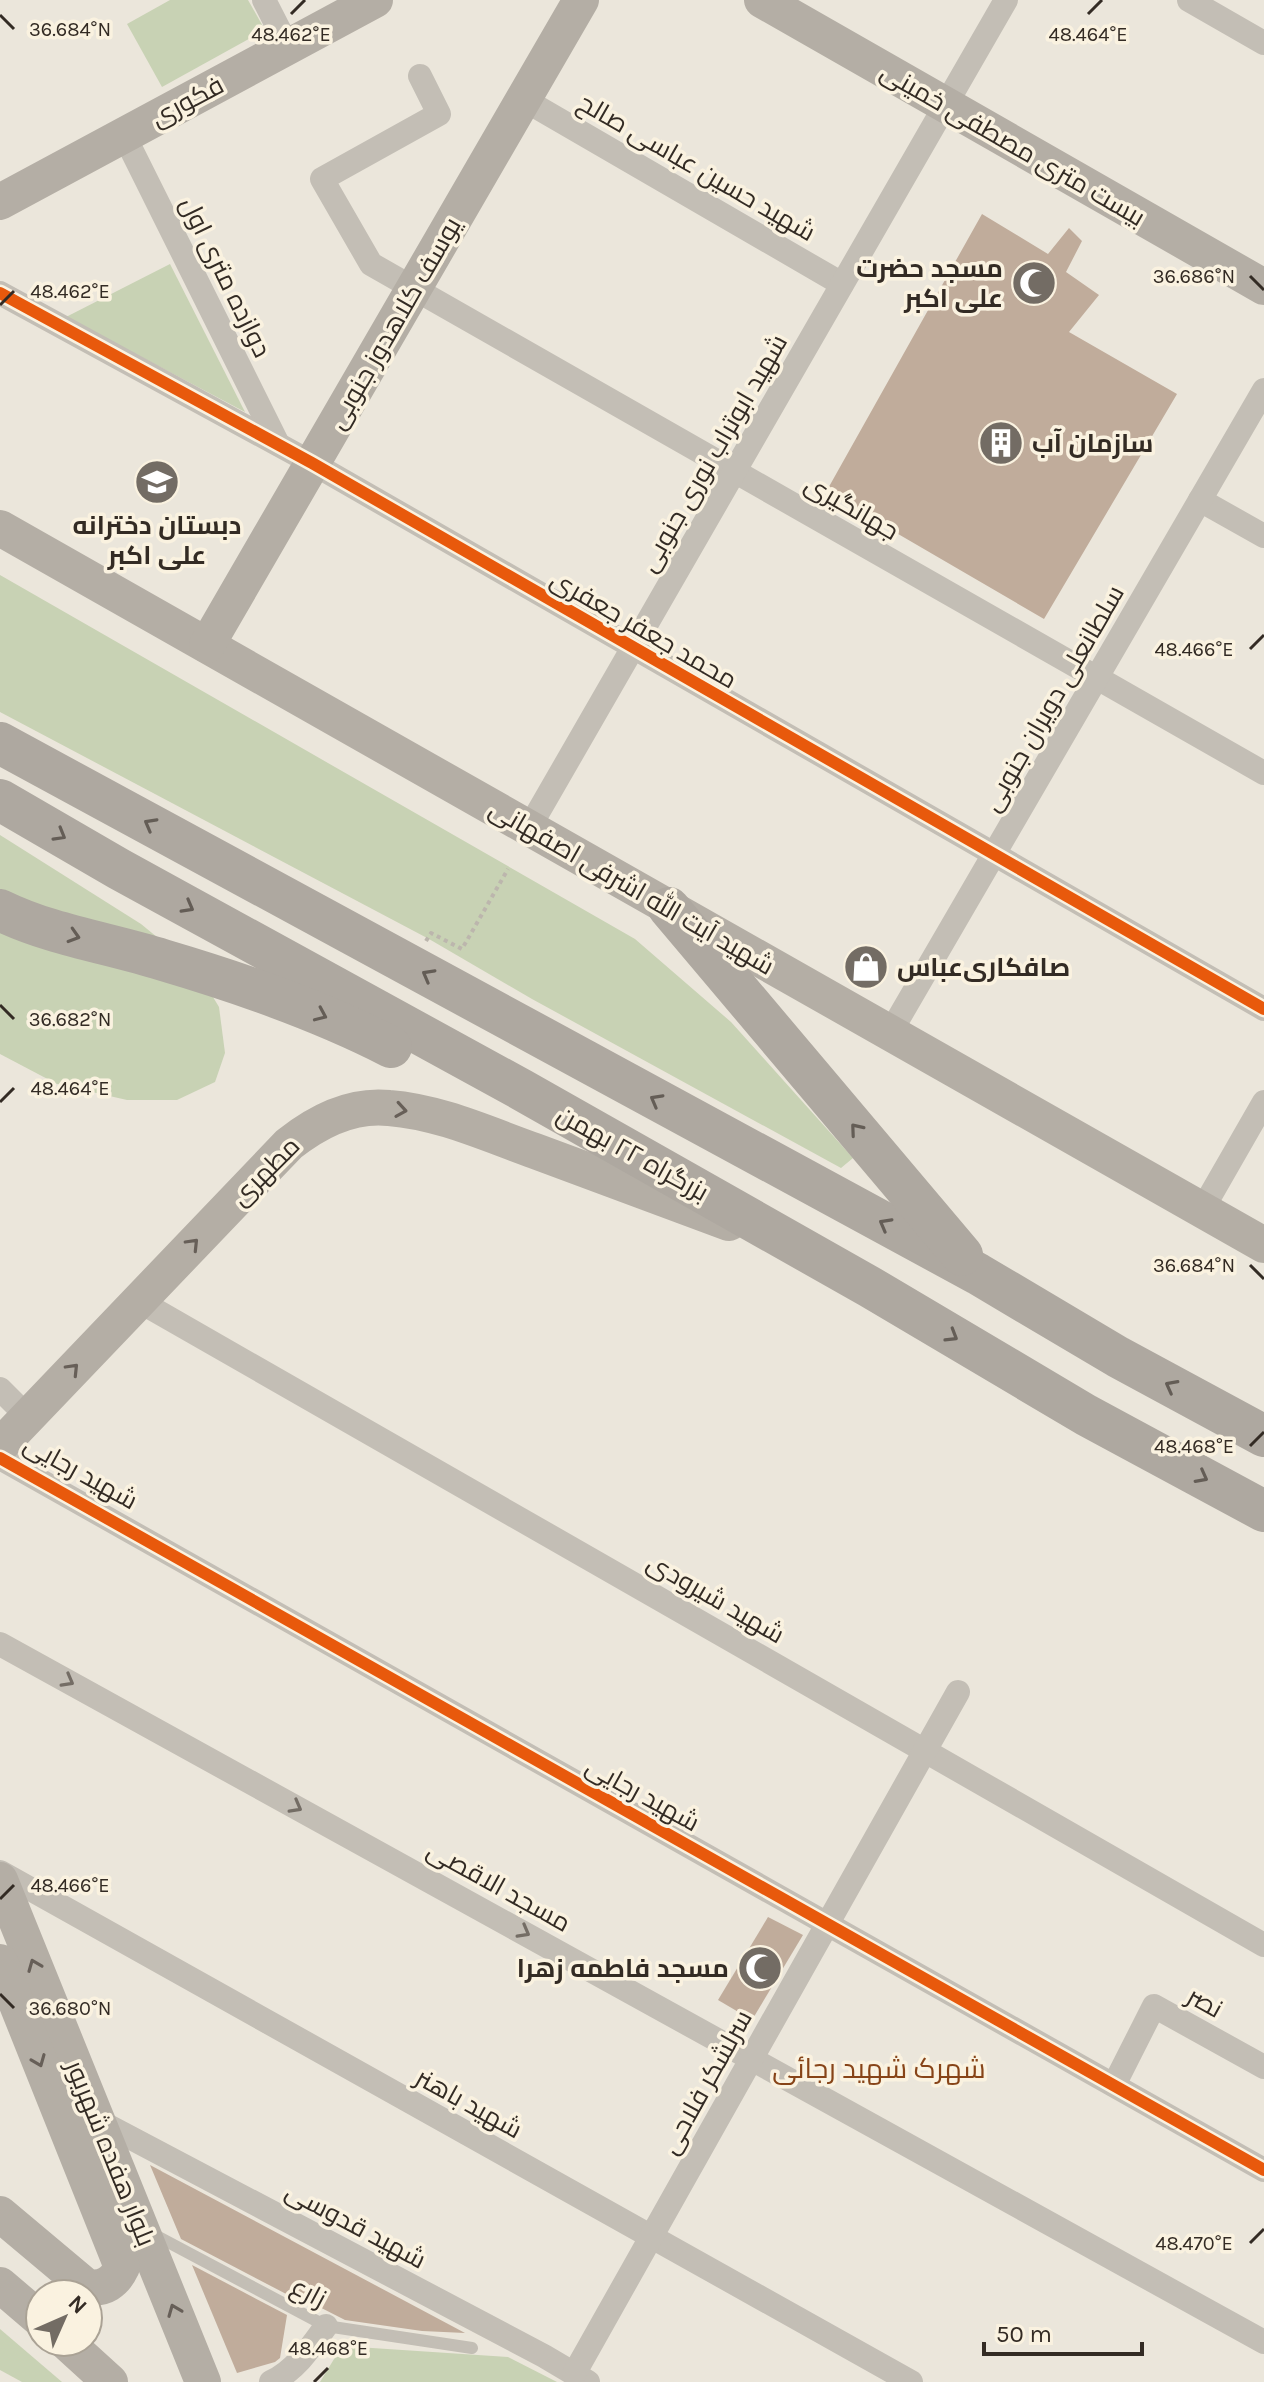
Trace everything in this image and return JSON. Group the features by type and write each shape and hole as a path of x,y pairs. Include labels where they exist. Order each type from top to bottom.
{"highway":[{"path":"0,743 978,1274 1118,1357 1264,1436"},
{"name":"بزرگراه ۲۲ بهمن","path":"0,800 119,869 522,1090 1086,1415 1264,1511"},
{"path":"669,908 978,1274"},
{"path":"0,910 72,936 162,959 298,1005 382,1042 912,1312"}],"main road":[{"name":"فکوری","path":"0,202 375,0"},
{"name":"یوسف کلاهدوز جنوبی","path":"207,645 581,0"},
{"name":"بیست متری مصطفی خمینی","path":"762,0 1264,287"},
{"name":"شهید آیت الله اشرفی اصفهانی","path":"0,528 1264,1245"},
{"name":"مطهری","path":"0,1446 289,1144 310,1127 339,1114 388,1107 440,1116 750,1230"},
{"name":"بلوار هفده شهریور","path":"0,1880 203,2382"},
{"name":"بلوار هفده شهریور","path":"0,1962 122,2267 118,2276 97,2289 87,2287 0,2214"},
{"path":"0,2285 24,2305"},
{"path":"84,2358 110,2382"}],"street":[{"path":"264,0 288,47"},
{"name":"شهید ابوتراب نوری جنوبی","path":"529,828 1006,0"},
{"path":"1189,0 1264,43"},
{"name":"جهانگیری","path":"420,76 439,114 322,179 371,264 1264,773"},
{"name":"شهید حسین عباسی صالح","path":"523,99 842,284"},
{"name":"دوازده متری اول","path":"124,135 278,444"},
{"name":"محمد جعفر جعفری","path":"0,293 312,463 1264,1009"},
{"name":"سلطانعلی دویران جنوبی","path":"890,1033 1264,390"},
{"path":"1200,500 1264,536"},
{"path":"1202,1210 1264,1102"},
{"name":"شهید شیرودی","path":"139,1301 1264,1945"},
{"path":"0,1389 28,1417"},
{"name":"شهید رجایی","path":"0,1458 1264,2170"},
{"name":"مسجد الاقصی","path":"0,1644 1264,2342"},
{"name":"سرلشکر فلاحی","path":"581,2378 651,2237 958,1692"},
{"name":"شهید باهنر","path":"0,1872 911,2382"},
{"name":"نصر","path":"1114,2085 1154,2006 1264,2067"},
{"name":"شهید قدوسی","path":"97,2120 581,2378"},
{"path":"271,2382 281,2377 305,2354 326,2326"}],"lane":[{"name":"زارع","path":"141,2228 326,2326 472,2348"}],"path":[{"path":"431,933 462,949 508,869"}],"green space":[{"path":"170,0 248,0 265,30 162,87 127,24"},
{"path":"170,264 245,412 66,317"},
{"path":"0,575 635,939 731,1022 853,1158 841,1168 532,999 429,939 0,712"},
{"path":"0,835 141,924 196,969 219,1007 225,1053 215,1082 177,1100 127,1100 57,1084 0,1054"},
{"path":"0,2329 24,2350 24,2358 34,2358 62,2382 22,2382 0,2370"},
{"path":"342,2346 508,2357 557,2382 320,2382"}],"building":[{"name":"سازمان آب","path":"982,214 1048,254 1069,228 1082,241 1066,272 1099,295 1069,332 1177,394 1044,619 826,492"},
{"name":"مسجد فاطمه زهرا","path":"768,1917 803,1935 752,2020 718,2000"},
{"path":"150,2165 465,2333 422,2331 345,2320 290,2292 290,2296 181,2239"},
{"path":"192,2265 287,2315 280,2358 237,2373"}],"cycle path":[{"path":"0,293 312,463 1264,1009"},
{"path":"0,1458 1264,2170"}],"place":[{"name":"مسجد حضرت علی اکبر","path":"1034,283"},
{"name":"سازمان آب","path":"1001,443"},
{"name":"دبستان دخترانه علی اکبر","path":"157,482"},
{"name":"صافکاری‌عباس","path":"866,967"},
{"name":"مسجد فاطمه زهرا","path":"760,1968"}],"district":[{"name":"شهرک شهید رجائی","path":"879,2068"}]}
